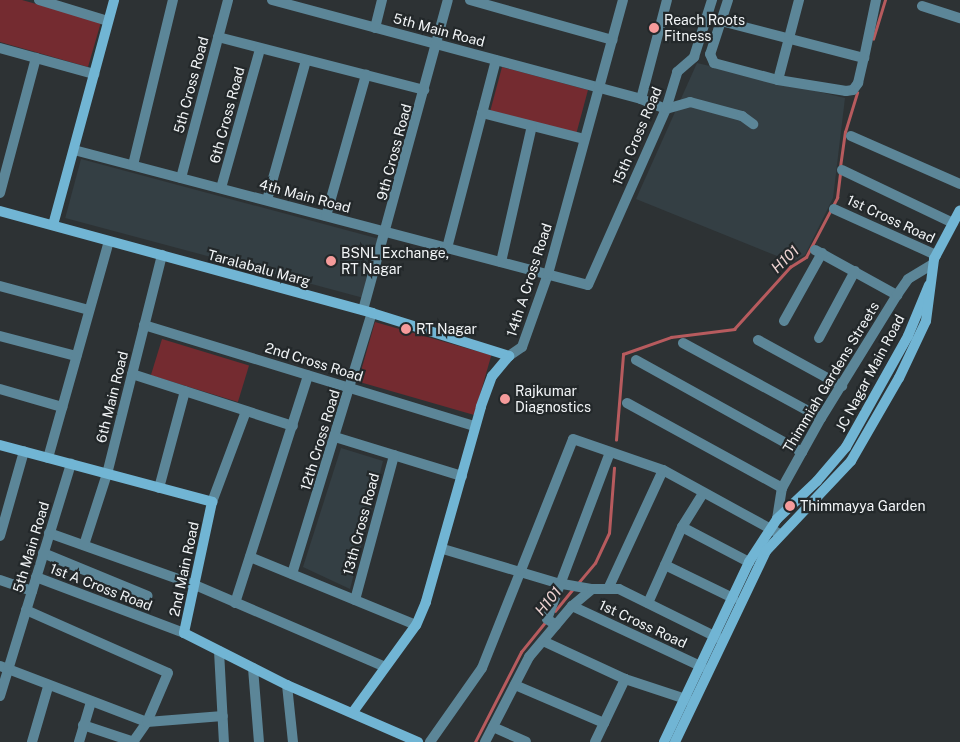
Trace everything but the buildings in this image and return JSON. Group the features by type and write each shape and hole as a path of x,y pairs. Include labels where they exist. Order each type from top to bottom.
{"street":[{"path":"39,0 51,2 108,21"},
{"path":"53,226 114,0"},
{"path":"133,165 173,0"},
{"name":"5th Cross Road","path":"181,178 228,0"},
{"name":"5th Main Road","path":"272,0 641,98 666,109"},
{"path":"375,28 382,0"},
{"name":"9th Cross Road","path":"368,312 448,0"},
{"path":"470,0 612,40"},
{"name":"14th A Cross Road","path":"353,712 383,666 416,625 443,549 475,426 492,376 509,356 522,347 548,274 622,0"},
{"path":"641,98 667,0"},
{"name":"15th Cross Road","path":"588,285 666,109 677,72 694,57 712,0"},
{"path":"728,0 710,59 714,63 778,80 853,90 864,58 876,0"},
{"path":"778,80 799,0"},
{"path":"922,6 960,18"},
{"path":"721,21 864,58"},
{"path":"218,37 424,90"},
{"path":"0,48 94,74"},
{"name":"6th Cross Road","path":"221,188 260,49"},
{"path":"0,193 36,58"},
{"path":"267,200 306,60"},
{"path":"447,248 496,60"},
{"path":"326,216 366,75"},
{"path":"666,109 690,102 742,116 753,124"},
{"path":"482,113 584,139"},
{"path":"501,262 532,126"},
{"path":"850,136 960,184"},
{"name":"4th Main Road","path":"74,150 588,285"},
{"path":"842,170 954,224"},
{"name":"1st Cross Road","path":"834,208 934,260"},
{"path":"930,285 934,260 960,210"},
{"name":"Taralabalu Marg","path":"0,211 368,312 509,356"},
{"path":"48,458 109,241"},
{"path":"784,322 818,252 897,295"},
{"name":"6th Main Road","path":"84,545 107,474 162,255"},
{"name":"Thimmiah Gardens Streets","path":"774,524 782,488 821,418 908,279 934,260"},
{"path":"819,338 855,271"},
{"name":"JC Nagar Main Road","path":"676,742 702,667 720,639 733,598 749,562 774,524 817,481 846,447 908,336 923,293 930,285"},
{"name":"JC Nagar Main Road","path":"664,742 691,701 720,639 759,565 780,534 834,480 867,437 926,321 932,294 930,285"},
{"path":"0,286 90,310"},
{"name":"12th Cross Road","path":"292,574 350,388 368,312"},
{"name":"2nd Cross Road","path":"144,325 475,426"},
{"path":"0,336 76,356"},
{"path":"758,340 842,386"},
{"path":"684,343 821,418"},
{"path":"636,360 802,452"},
{"path":"132,374 293,426"},
{"path":"235,603 308,375"},
{"path":"0,389 62,407"},
{"path":"159,488 185,391"},
{"path":"627,403 782,488"},
{"path":"0,445 212,502 246,411"},
{"path":"335,437 462,476"},
{"path":"430,742 482,668 573,439 662,470 703,494 774,524 780,534"},
{"path":"0,536 24,451"},
{"path":"556,625 547,619 610,452"},
{"name":"13th Cross Road","path":"356,600 394,455"},
{"name":"5th Main Road","path":"0,696 4,668 26,610 71,464"},
{"path":"608,589 662,470"},
{"path":"648,603 682,527 703,494"},
{"name":"2nd Main Road","path":"212,502 184,633 287,684 418,742"},
{"path":"682,527 749,562"},
{"path":"49,533 195,585 383,666"},
{"path":"443,549 521,570 559,583 592,589 619,589 720,639"},
{"path":"43,553 148,596"},
{"path":"250,557 416,625"},
{"path":"664,565 733,598"},
{"name":"1st A Cross Road","path":"36,577 184,633"},
{"path":"0,580 32,591"},
{"path":"485,742 529,657 572,606 592,589"},
{"name":"1st Cross Road","path":"572,606 702,667"},
{"path":"26,610 168,673 147,722 134,742 84,725"},
{"path":"543,641 625,679 691,701"},
{"path":"220,651 224,742"},
{"path":"4,668 147,722 223,716"},
{"path":"254,668 259,742"},
{"path":"595,742 625,679"},
{"path":"287,684 293,742"},
{"path":"515,685 604,723"},
{"path":"32,742 48,686"},
{"path":"79,742 91,702"},
{"path":"492,727 526,742"}],"shaded area":[{"path":"0,0 22,0 101,22 88,67 0,42"},
{"path":"697,63 845,98 833,198 805,255 792,262 636,199"},
{"path":"502,67 588,90 576,134 490,110"},
{"path":"81,159 379,239 363,298 65,218"},
{"path":"375,322 491,355 474,415 358,382"},
{"path":"162,339 249,366 238,402 151,375"},
{"path":"341,448 383,461 350,589 303,567"}],"waterway":[{"name":"H101","path":"873,39 885,0"},
{"name":"H101","path":"840,167 845,132 857,93"},
{"name":"H101","path":"616,440 623,354 671,337 734,329 790,267 806,257 837,198 840,173"},
{"name":"H101","path":"579,582 595,563 609,533 614,468"},
{"name":"H101","path":"555,611 573,589"},
{"name":"H101","path":"475,742 521,652 546,621"}],"place":[{"name":"Reach Roots Fitness","path":"654,28"},
{"name":"BSNL Exchange, RT Nagar","path":"331,261"},
{"name":"RT Nagar","path":"406,329"},
{"name":"Rajkumar Diagnostics","path":"505,399"},
{"name":"Thimmayya Garden","path":"790,506"}]}
